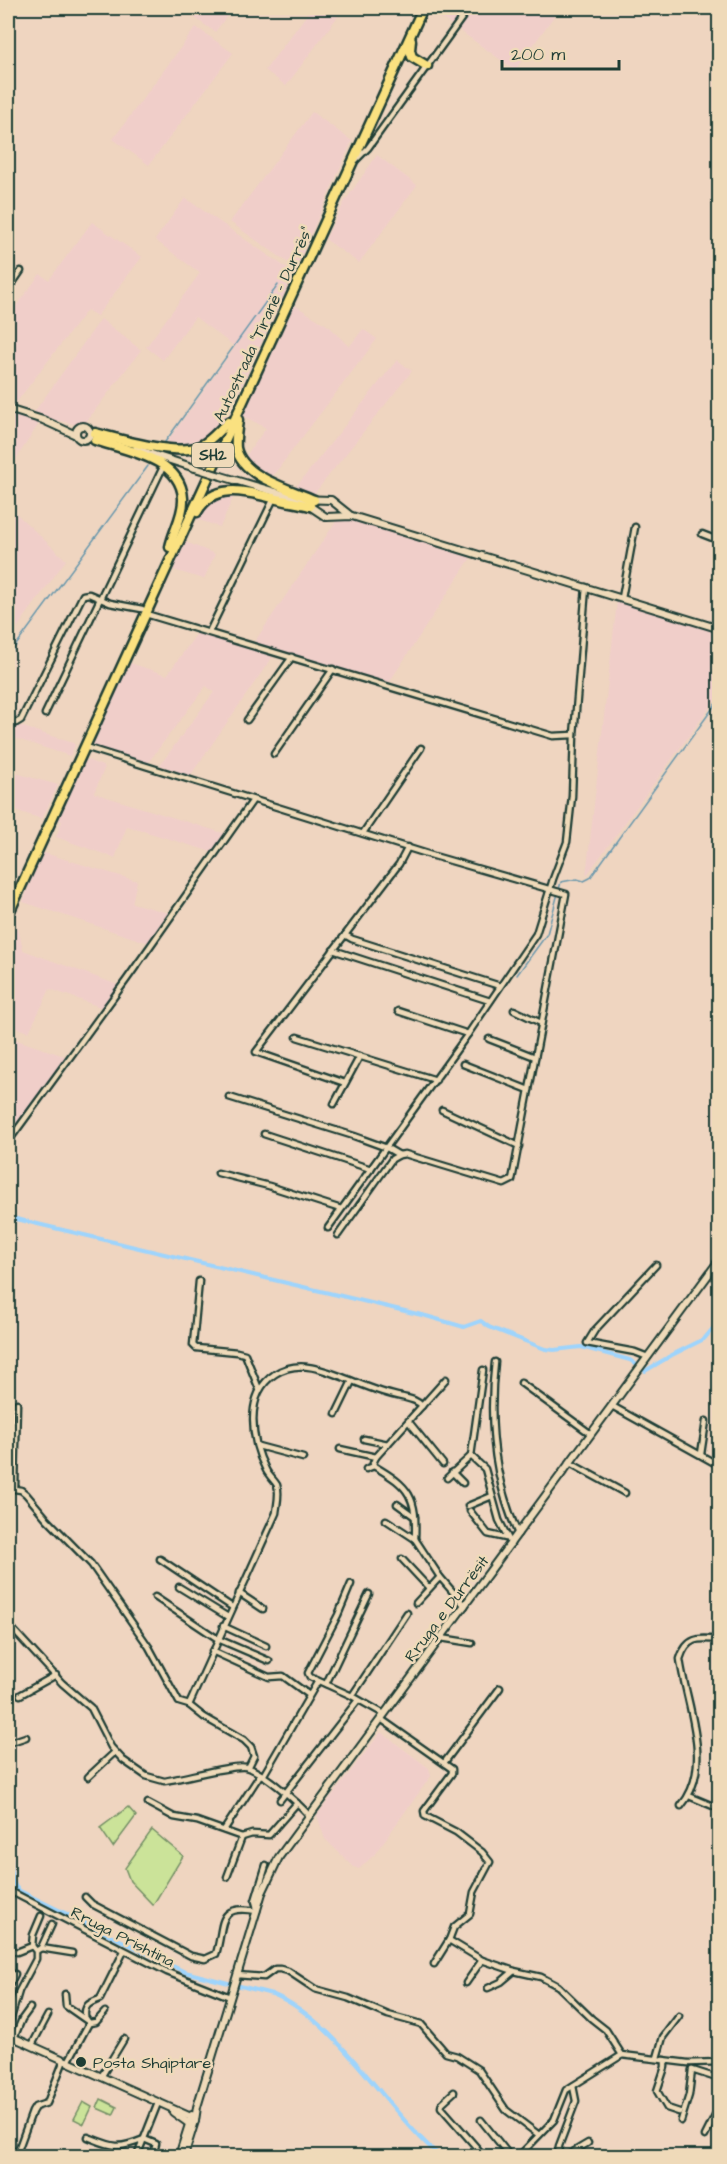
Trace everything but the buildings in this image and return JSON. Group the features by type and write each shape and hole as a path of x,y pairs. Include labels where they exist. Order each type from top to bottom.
{"highway":[{"name":"Autostrada \"Tiranë - Durrës\"","path":"8,915 85,747 170,548 418,8"},
{"name":"Autostrada \"Tiranë - Durrës\"","path":"8,901 144,611 168,565 352,164 359,154 423,8"},
{"path":"414,27 409,44 412,58 427,66"},
{"path":"390,80 404,62 412,58"},
{"path":"239,410 236,445 243,463 258,476 312,503"},
{"path":"96,435 184,451 200,447 228,422"},
{"path":"96,435 164,465 178,483 183,497 170,548"},
{"path":"168,565 198,509 211,496 235,490 312,503"}],"main road":[{"path":"8,410 76,431 84,426 96,435 312,503 331,500 352,516"},
{"path":"76,431 80,440 96,435"},
{"path":"84,440 96,435"},
{"path":"319,512 324,500"},
{"path":"312,503 323,516 352,516 720,629"},
{"path":"333,516 337,509 336,505"},
{"name":"Rruga e Durrësit","path":"192,2122 236,1976 273,1866 720,1259"},
{"path":"10,2036 166,2106 192,2122"},
{"path":"179,2157 192,2122"},
{"path":"184,2157 192,2122"}],"street":[{"path":"359,154 469,8"},
{"path":"8,290 21,271"},
{"path":"45,714 164,465"},
{"path":"209,632 274,498"},
{"path":"622,598 634,527"},
{"path":"702,534 720,541"},
{"path":"328,1228 436,1080 536,934 555,890 567,842 572,796 574,735 586,586"},
{"path":"8,720 16,723 21,720 82,597 89,594 127,608 144,611 553,736 574,735"},
{"path":"247,720 292,657"},
{"path":"274,754 333,669"},
{"path":"85,747 408,847 565,892 567,897 512,1180 504,1184 405,1154 399,1155 392,1159 338,1235"},
{"path":"363,833 421,748"},
{"path":"8,1142 127,980 253,800"},
{"path":"345,1083 256,1052 399,864 408,847"},
{"path":"345,934 352,939 500,986"},
{"path":"333,950 490,1001"},
{"path":"514,1010 541,1023"},
{"path":"398,1011 468,1034"},
{"path":"297,1037 436,1080"},
{"path":"489,1039 535,1057"},
{"path":"334,1104 360,1056"},
{"path":"463,1064 529,1090"},
{"path":"229,1097 387,1148 399,1155"},
{"path":"442,1110 519,1146"},
{"path":"264,1134 371,1169"},
{"path":"218,1173 269,1186 341,1209"},
{"path":"646,1360 635,1352 587,1343 595,1330 656,1265"},
{"path":"199,1281 193,1345 196,1348 243,1353 247,1356 251,1373 259,1389"},
{"path":"495,1362 492,1390 494,1446 503,1491 518,1534"},
{"path":"189,1705 273,1519 277,1504 277,1486 266,1470 253,1423 259,1389 268,1378 279,1371 301,1366 319,1369 376,1391 414,1400 422,1406"},
{"path":"447,1478 471,1456 483,1370"},
{"path":"374,1466 376,1457 446,1379"},
{"path":"336,1414 352,1381"},
{"path":"521,1383 591,1434"},
{"path":"15,1488 17,1403"},
{"path":"612,1406 720,1466"},
{"path":"701,1454 706,1421"},
{"path":"409,1422 443,1464"},
{"path":"364,1439 388,1444"},
{"path":"258,1446 303,1458"},
{"path":"340,1449 376,1457"},
{"path":"471,1456 485,1469 506,1538 511,1544"},
{"path":"570,1463 625,1493"},
{"path":"366,1469 374,1466 383,1470 408,1492 415,1506 415,1539"},
{"path":"452,1472 463,1483"},
{"path":"8,1488 15,1488 26,1494 91,1564 148,1647 181,1704 189,1705 251,1747 254,1756 248,1768"},
{"path":"492,1496 469,1509 488,1534 506,1538"},
{"path":"397,1504 415,1517"},
{"path":"386,1520 415,1539 440,1576 465,1606"},
{"path":"160,1558 232,1607"},
{"path":"402,1559 429,1588"},
{"path":"416,1603 440,1576"},
{"path":"351,1584 335,1622 308,1672 309,1675 352,1696 452,1769 452,1773 424,1811 425,1816 456,1832 482,1852 490,1862 474,1892 470,1914 454,1927 434,1964"},
{"path":"179,1587 228,1617"},
{"path":"239,1593 263,1609"},
{"path":"326,1684 369,1594"},
{"path":"155,1597 218,1639 269,1661"},
{"path":"352,1696 407,1613"},
{"path":"8,1624 91,1708 115,1752 135,1770 158,1781 234,1768 248,1768 286,1793 309,1815"},
{"path":"224,1626 266,1646"},
{"path":"441,1638 472,1643"},
{"path":"681,1806 689,1796 698,1766 697,1746 680,1659 690,1642 697,1639 720,1640"},
{"path":"212,1651 269,1677 283,1676 309,1695"},
{"path":"20,1695 56,1675"},
{"path":"224,1830 262,1776 318,1681"},
{"path":"444,1763 500,1688"},
{"path":"280,1800 358,1700"},
{"path":"8,1743 26,1737"},
{"path":"88,1777 115,1752"},
{"path":"689,1796 720,1809"},
{"path":"148,1803 174,1817 197,1821 242,1837 252,1834 269,1835 297,1803"},
{"path":"227,1877 242,1837"},
{"path":"85,1897 92,1904 191,1956 205,1959 216,1954 224,1919 228,1913 243,1908 257,1910 255,1901 266,1865"},
{"name":"Rruga Prishtina","path":"8,1890 167,1972 231,1994"},
{"path":"32,1946 33,1935 41,1916"},
{"path":"8,1917 8,1924"},
{"path":"8,2028 19,1990 52,1924"},
{"path":"449,1940 482,1960 541,1977 558,1986 606,2030 622,2055"},
{"path":"8,1949 17,1952 32,1946 72,1953"},
{"path":"88,2021 85,2014 87,2005 90,2001 100,1999 124,1951"},
{"path":"466,1983 482,1960"},
{"path":"236,1976 264,1977 275,1969 288,1971 315,1989 348,1998 388,2015 421,2024 446,2053 457,2056 479,2070 506,2110 538,2135"},
{"path":"488,1988 501,1982 514,1971"},
{"path":"8,1988 15,1974"},
{"path":"65,1994 66,2006 88,2021 99,2021 105,2012"},
{"path":"10,2036 30,2008"},
{"path":"32,2045 48,2015"},
{"path":"657,2058 663,2037 679,2016"},
{"path":"16,2157 34,2110 37,2106 47,2103 88,2021"},
{"path":"101,2077 124,2039"},
{"path":"519,2157 554,2120 566,2090 622,2055 688,2063 720,2062"},
{"path":"665,2060 657,2091 667,2108 679,2112"},
{"path":"681,2121 689,2094 692,2070 688,2063"},
{"path":"692,2070 720,2079"},
{"path":"558,2157 559,2146 576,2101 573,2086"},
{"path":"454,2092 442,2103 441,2108 484,2157"},
{"path":"137,2157 158,2103"},
{"path":"705,2136 720,2106"},
{"path":"481,2120 510,2157"},
{"path":"88,2137 113,2147 132,2144 144,2139"},
{"path":"144,2139 156,2146 153,2157"},
{"path":"566,2157 588,2143"}],"shaded area":[{"path":"203,8 233,8 215,32 195,18"},
{"path":"312,8 344,8 286,86 265,70"},
{"path":"427,8 560,8 515,70"},
{"path":"196,27 233,53 149,165 113,139"},
{"path":"312,112 352,141 296,268 230,222"},
{"path":"377,155 417,185 359,263 325,239 345,201"},
{"path":"185,198 294,273 207,460 163,451 164,446 235,347 195,317 163,360 146,347 200,273 155,240"},
{"path":"92,222 142,257 97,316 87,310 12,408 8,406 8,317 40,274 49,280"},
{"path":"291,303 330,327 349,347 363,329 377,339 269,481 237,468 266,428 240,414"},
{"path":"101,319 141,350 83,426 32,415"},
{"path":"397,360 412,371 310,499 292,492"},
{"path":"8,413 40,422 8,471"},
{"path":"208,486 235,493 220,527 193,518"},
{"path":"8,506 66,560 17,628 8,619"},
{"path":"341,514 472,556 388,684 253,644"},
{"path":"183,541 215,554 204,579 170,569"},
{"path":"617,601 719,633 719,695 586,876"},
{"path":"198,632 273,656 190,776 160,765 214,692 206,686 147,764 89,746 127,662 167,675"},
{"path":"8,722 75,745 70,756 8,736"},
{"path":"82,758 105,767 94,793 226,834 212,852 127,826 115,858 56,837 62,821 55,818"},
{"path":"8,771 58,785 42,819 8,808"},
{"path":"41,852 137,881 132,903 169,913 149,943 23,902"},
{"path":"8,924 18,928 23,950 118,985 103,1008 50,989 29,1032 8,1025"},
{"path":"8,1037 67,1057 19,1124 8,1120"},
{"path":"381,1732 429,1768 431,1776 374,1855 359,1869 354,1867 325,1839 317,1815"}],"green space":[{"path":"128,1807 136,1816 113,1847 100,1828"},
{"path":"152,1830 183,1856 153,1905 130,1881 125,1868"},
{"path":"101,2099 117,2107 113,2115 97,2108"},
{"path":"83,2102 92,2107 84,2124 74,2119"}],"waterway":[{"path":"165,442 278,285"},
{"path":"8,656 148,466"},
{"path":"517,975 547,934 561,882 577,879 584,881 590,878 720,698"},
{"path":"8,1217 464,1327 481,1321 489,1327 545,1349 581,1347 630,1360 645,1371 704,1339 720,1320"},
{"path":"8,1848 13,1883 20,1891 185,1972 272,1994 296,2007 340,2045 400,2115 440,2156"}],"place":[{"name":"Posta Shqiptare","path":"81,2062"}]}
